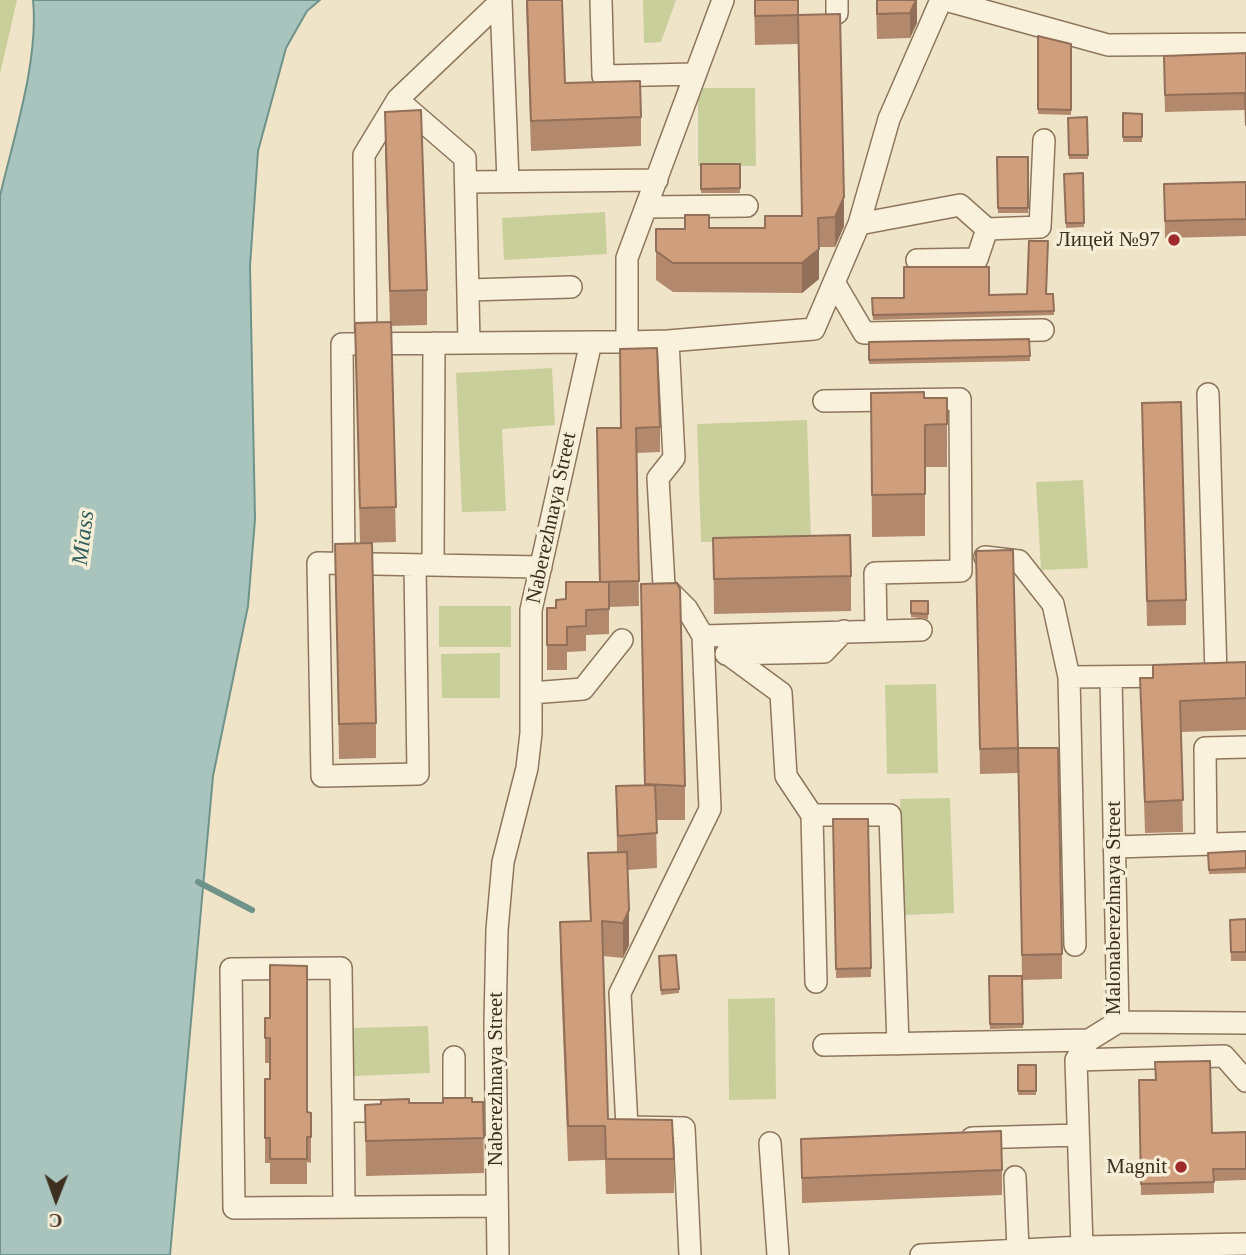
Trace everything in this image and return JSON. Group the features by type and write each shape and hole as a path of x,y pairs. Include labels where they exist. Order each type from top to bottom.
{"street":[{"path":"601,0 603,76 695,74"},
{"path":"627,342 627,258 723,0"},
{"path":"344,564 342,344 668,341 814,329 859,224 889,119 943,0 1108,45 1246,44"},
{"path":"366,344 364,155 398,99 501,1 508,181"},
{"path":"398,99 465,158 469,343"},
{"path":"859,224 960,205 987,229 1040,227 1044,140"},
{"path":"467,182 657,180"},
{"path":"646,208 747,206"},
{"path":"917,260 976,260 987,229"},
{"path":"834,282 864,333 1043,330"},
{"path":"468,290 571,287"},
{"path":"668,341 674,457 658,478 664,586 687,609 703,645 710,809 620,993 627,1127 684,1128 690,1255"},
{"name":"Naberezhnaya Street","path":"498,1255 496,1206 468,1110 495,1024 498,917 503,862 527,768 531,733 531,610 591,342"},
{"path":"434,344 424,565 418,775 321,776 318,564 424,565 541,567"},
{"path":"1069,677 1226,675 1208,394"},
{"path":"824,401 960,399 961,571 875,573 876,630"},
{"path":"961,553 1019,561 1053,604 1069,677 1075,945"},
{"path":"703,645 844,631 921,630"},
{"path":"728,654 824,652 844,631"},
{"path":"531,693 583,689 622,640"},
{"path":"703,645 728,654 781,693 786,776 812,815 816,982"},
{"name":"Malonaberezhnaya Street","path":"1076,1060 1089,1040 1118,1021 1111,677"},
{"path":"1206,844 1205,748 1246,747"},
{"path":"812,815 890,814 898,1044"},
{"path":"1115,847 1246,843"},
{"path":"344,1207 341,968 231,969 234,1208 496,1206"},
{"path":"1118,1021 1246,1023"},
{"path":"824,1045 1089,1040"},
{"path":"1082,1247 1076,1060 1224,1056 1246,1081"},
{"path":"454,1058 468,1110"},
{"path":"343,1111 412,1111"},
{"path":"953,1139 1078,1135"},
{"path":"771,1143 778,1255"},
{"path":"1015,1177 1018,1250"},
{"path":"921,1255 1082,1247 1246,1244"}],"green space":[{"path":"0,0 17,0 0,74"},
{"path":"643,0 676,0 661,42 644,43"},
{"path":"698,88 755,88 756,166 698,166"},
{"path":"605,212 607,254 504,260 502,218"},
{"path":"552,368 555,425 502,429 506,511 462,512 456,373"},
{"path":"807,420 811,539 701,542 697,424"},
{"path":"1083,480 1088,568 1041,570 1036,482"},
{"path":"439,606 511,606 511,647 439,647"},
{"path":"500,653 500,698 442,698 441,654"},
{"path":"936,684 938,773 887,774 885,685"},
{"path":"950,798 954,913 904,915 900,799"},
{"path":"775,998 776,1099 729,1100 728,999"},
{"path":"428,1026 430,1073 353,1076 351,1028"}],"water":[{"name":"Miass","path":"33,0 320,0 307,11 286,48 258,151 250,266 255,519 248,606 213,776 170,1255 0,1255 0,196 29,73 34,23"}],"building":[{"path":"527,0 562,0 565,83 640,81 641,117 531,121"},
{"path":"755,0 798,0 798,15 755,16"},
{"path":"877,0 916,0 910,13 877,14"},
{"path":"840,14 844,197 835,217 818,218 819,249 802,263 673,263 656,251 656,229 685,229 685,215 709,215 709,228 765,228 765,216 802,216 798,15"},
{"path":"1038,36 1071,44 1071,110 1038,109"},
{"path":"1246,53 1246,125 1245,93 1165,95 1164,56"},
{"path":"421,110 427,290 390,291 385,112"},
{"path":"1123,113 1142,114 1142,137 1123,137"},
{"path":"1087,117 1088,155 1069,155 1068,118"},
{"path":"997,157 1028,157 1028,208 998,208"},
{"path":"701,164 740,164 740,188 701,189"},
{"path":"1083,173 1084,223 1066,223 1064,174"},
{"path":"1246,182 1246,219 1165,221 1164,184"},
{"path":"1029,241 1048,241 1046,294 1053,294 1054,311 873,315 872,298 904,298 904,267 989,267 989,295 1027,294"},
{"path":"391,322 396,507 360,508 355,323"},
{"path":"1029,339 1030,356 869,360 869,342"},
{"path":"657,348 660,427 636,428 639,581 600,582 597,428 621,428 620,349"},
{"path":"924,392 924,398 947,398 947,424 925,425 925,494 872,495 871,393"},
{"path":"1181,402 1186,600 1147,601 1142,403"},
{"path":"850,535 851,576 714,579 713,538"},
{"path":"372,543 376,723 339,724 335,544"},
{"path":"1013,550 1018,748 980,749 976,551"},
{"path":"566,582 609,582 609,609 586,610 586,626 567,627 567,645 547,645 547,608 556,608 556,600 566,599"},
{"path":"677,583 680,589 685,786 645,784 641,584"},
{"path":"911,601 928,601 928,614 911,613"},
{"path":"1246,662 1246,698 1180,701 1183,800 1145,802 1140,678 1153,678 1153,665"},
{"path":"1018,748 1058,748 1062,954 1022,955"},
{"path":"655,785 657,833 618,836 616,786"},
{"path":"833,819 868,819 871,968 836,969"},
{"path":"1246,851 1246,868 1209,870 1208,853"},
{"path":"627,852 629,910 623,923 602,921 608,1119 672,1120 674,1159 606,1159 605,1126 568,1126 560,922 591,921 588,853"},
{"path":"1246,919 1246,952 1231,952 1230,920"},
{"path":"676,955 679,989 661,990 659,956"},
{"path":"270,965 307,966 307,1112 311,1113 311,1137 307,1137 307,1159 270,1159 270,1138 265,1138 265,1079 270,1079 270,1038 265,1038 265,1018 270,1018"},
{"path":"989,976 1022,976 1023,1024 990,1024"},
{"path":"1210,1061 1212,1133 1246,1132 1246,1169 1213,1169 1214,1182 1141,1184 1139,1080 1156,1080 1155,1062"},
{"path":"1018,1065 1036,1065 1036,1091 1018,1091"},
{"path":"443,1098 472,1098 472,1102 483,1102 484,1138 366,1141 365,1105 381,1104 381,1100 409,1099 409,1103 443,1103"},
{"path":"1001,1131 1002,1170 802,1178 801,1139"}],"waterway":[{"path":"198,882 252,910"}],"place":[{"name":"Лицей №97","path":"1174,240"},
{"name":"Magnit","path":"1181,1167"}]}
